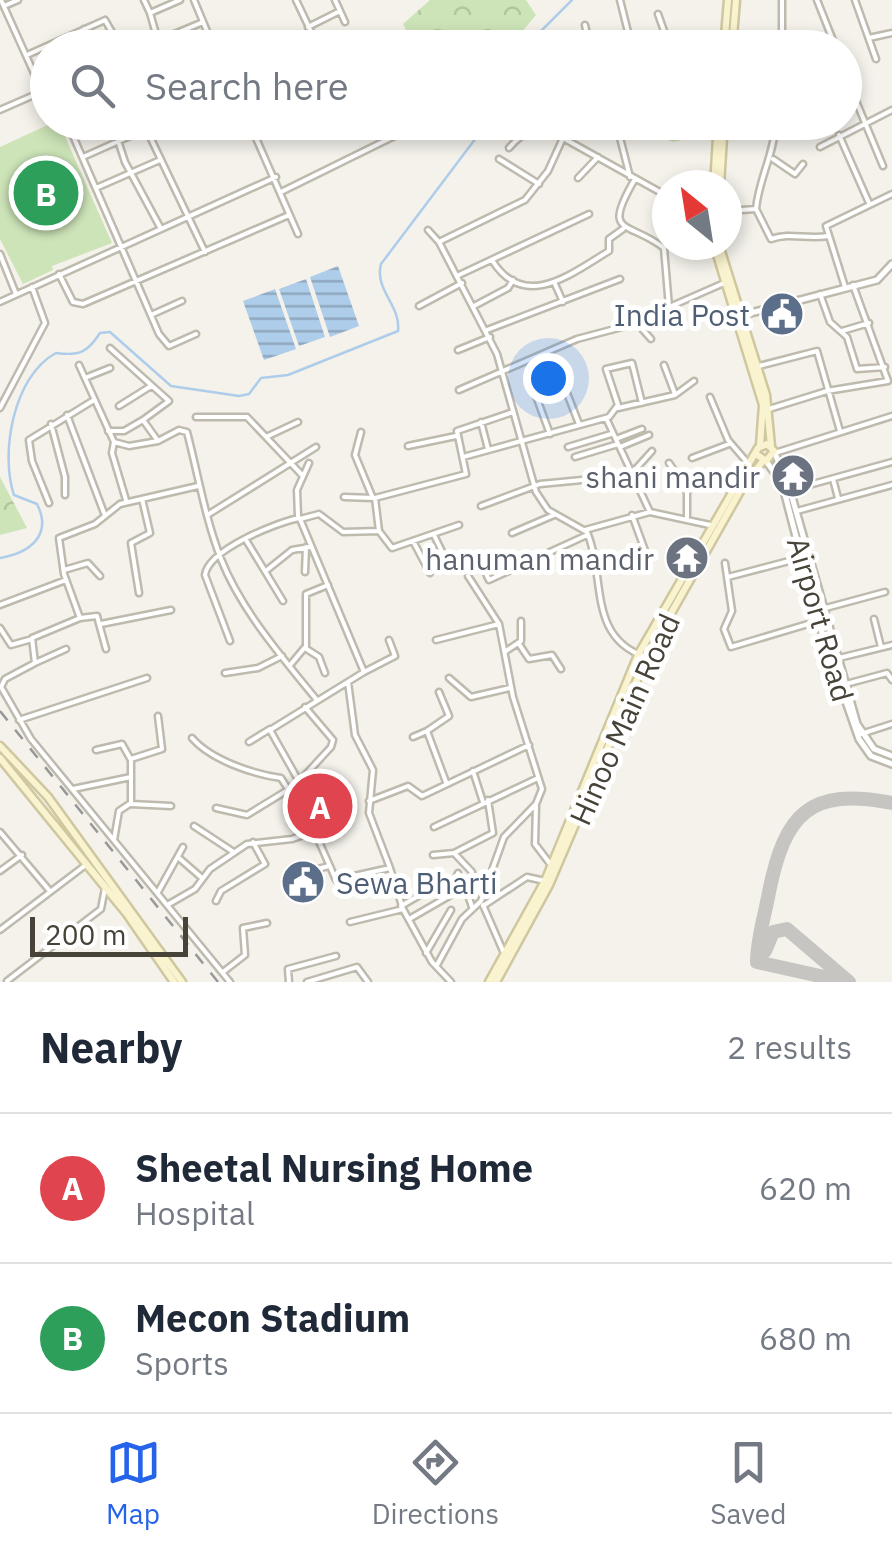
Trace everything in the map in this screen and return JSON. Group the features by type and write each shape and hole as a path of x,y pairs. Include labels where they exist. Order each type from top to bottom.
{"main road":[{"path":"728,0 728,30"},
{"path":"731,30 736,0"},
{"path":"718,170 720,140"},
{"path":"719,260 762,404 758,450 764,461"},
{"path":"722,260 743,315 769,409 773,450 758,450"},
{"name":"Hinoo Main Road","path":"492,982 545,881 642,656 710,525 758,450"},
{"name":"Hinoo Main Road","path":"492,982 549,885 642,656 743,486 773,450"},
{"path":"0,746 48,797 174,982"},
{"path":"0,758 86,858 182,982"}],"street":[{"path":"18,0 3,3 30,61"},
{"path":"144,0 155,30"},
{"path":"150,13 180,0"},
{"path":"194,0 207,30"},
{"path":"296,0 310,30"},
{"path":"336,0 345,22"},
{"path":"620,0 628,30"},
{"path":"782,0 782,30"},
{"path":"816,0 828,30"},
{"path":"855,0 876,59"},
{"path":"308,27 340,11"},
{"path":"658,14 664,30"},
{"path":"84,29 107,20 112,30"},
{"path":"184,30 204,22"},
{"path":"585,24 586,30"},
{"path":"869,38 892,32"},
{"path":"0,110 30,97"},
{"path":"862,124 892,110"},
{"path":"862,114 883,166"},
{"path":"76,140 168,346 196,334"},
{"path":"83,157 123,140"},
{"path":"151,140 205,252"},
{"path":"258,140 298,234"},
{"path":"281,192 388,140"},
{"path":"509,148 518,140"},
{"path":"439,242 518,204 539,184 562,140"},
{"path":"567,140 652,188"},
{"path":"621,140 633,178 618,211 623,229 664,248 669,307"},
{"path":"775,140 773,159 760,184 756,210 771,240 785,234 806,239 828,236"},
{"path":"820,146 830,140"},
{"path":"841,140 869,203"},
{"path":"118,142 161,228"},
{"path":"578,178 598,157"},
{"path":"500,159 539,184"},
{"path":"773,159 796,174 803,164"},
{"path":"96,188 160,160"},
{"path":"0,302 276,177"},
{"path":"769,409 827,391 887,382 885,366 826,226 831,220 892,194"},
{"path":"742,210 756,210"},
{"path":"459,276 589,214"},
{"path":"60,274 78,305 290,215"},
{"path":"492,260 513,280 536,290 609,251 609,239 623,229"},
{"path":"428,230 459,276 504,372 534,486 554,514 586,532 603,619 642,656"},
{"path":"0,254 16,294"},
{"path":"879,279 892,264"},
{"path":"743,315 892,276"},
{"path":"458,350 620,279"},
{"path":"474,306 508,288 513,280"},
{"path":"419,306 462,282"},
{"path":"555,283 563,302"},
{"path":"459,390 577,339 636,322 724,284"},
{"path":"0,408 45,324 31,287"},
{"path":"820,294 830,322 842,331 858,369 885,366"},
{"path":"151,315 182,301"},
{"path":"636,322 651,338"},
{"path":"842,331 868,323"},
{"path":"108,431 124,431 168,403 110,348"},
{"path":"758,366 815,350 840,432"},
{"path":"618,408 606,370 629,362 634,368 642,404"},
{"path":"79,365 114,442 112,453 127,502"},
{"path":"556,365 579,424"},
{"path":"664,366 675,394"},
{"path":"85,378 110,368"},
{"path":"529,378 550,434"},
{"path":"463,457 606,418 618,408 675,394 694,381"},
{"path":"119,406 152,386"},
{"path":"710,398 730,444 749,463"},
{"path":"49,503 28,442 66,414 94,400"},
{"path":"344,497 374,497 466,474 456,436 458,430 512,412"},
{"path":"66,414 104,513"},
{"path":"773,450 892,416"},
{"path":"196,417 247,418 302,475"},
{"path":"606,418 650,512"},
{"path":"143,420 158,441"},
{"path":"266,438 298,422"},
{"path":"481,422 488,449"},
{"path":"51,424 65,477 65,496"},
{"path":"574,457 642,429"},
{"path":"114,442 132,446 186,430 198,486 219,552 252,613 316,700"},
{"path":"361,432 354,455 374,497 379,531 388,547 459,526"},
{"path":"568,447 649,435"},
{"path":"408,446 456,436"},
{"path":"692,458 730,444"},
{"path":"209,514 316,447"},
{"name":"Airport Road","path":"773,450 797,511 818,621 859,739 871,756 892,764"},
{"path":"633,472 652,452"},
{"name":"Airport Road","path":"764,461 782,483 862,734 874,749 892,756"},
{"path":"790,490 892,462"},
{"path":"670,463 687,489 687,516"},
{"path":"309,464 302,475 296,503 299,519 364,672"},
{"path":"833,479 839,500"},
{"path":"481,506 534,486 582,480"},
{"path":"797,511 892,485"},
{"path":"80,618 66,580 59,538 95,524 104,513 127,502 198,486"},
{"path":"139,593 131,544 150,532 142,499"},
{"path":"482,565 489,580 586,532 632,515 650,512 687,516 710,525"},
{"path":"230,641 205,575 210,559 219,552 319,514 343,532 379,531"},
{"path":"512,533 554,514"},
{"path":"632,515 647,556"},
{"path":"434,535 451,570"},
{"path":"246,540 283,601"},
{"path":"413,542 430,573"},
{"path":"267,570 292,550 309,547"},
{"path":"304,572 309,547"},
{"path":"728,577 805,556"},
{"path":"725,562 732,611 724,630 732,647 818,621"},
{"path":"64,570 88,564 100,576"},
{"path":"468,576 499,624 510,688 542,793 504,836 482,904 505,956"},
{"path":"0,605 66,580"},
{"path":"291,664 305,648 306,594 328,585"},
{"path":"822,609 885,592"},
{"path":"101,624 171,610"},
{"path":"0,628 11,645 80,618 96,616 106,650"},
{"path":"874,619 882,647"},
{"path":"520,621 519,644 529,659 552,655 561,670"},
{"path":"436,640 499,624"},
{"path":"32,639 35,663"},
{"path":"248,742 395,656 388,640"},
{"path":"506,651 519,644"},
{"path":"839,658 892,644"},
{"path":"305,648 320,657 326,674"},
{"path":"66,650 2,683 19,720 230,982"},
{"path":"225,673 258,668 284,655"},
{"path":"846,684 887,673 892,680"},
{"path":"19,720 147,678"},
{"path":"449,678 471,696 510,688"},
{"path":"348,681 355,735 373,770 368,802 402,907 426,952 451,982"},
{"path":"413,737 449,716 439,692"},
{"path":"216,808 244,817 302,780 334,742 305,707"},
{"path":"131,760 161,751 158,716"},
{"path":"862,734 892,724"},
{"path":"270,729 302,780 319,818 317,831 329,866 340,882 390,868"},
{"path":"428,731 446,784"},
{"path":"192,738 204,749 250,771 282,778 288,789"},
{"path":"96,750 122,744 131,760 131,804"},
{"path":"368,802 408,786 422,796 529,744"},
{"path":"433,855 454,852 492,833 473,771"},
{"path":"73,789 132,777"},
{"path":"434,827 540,777"},
{"path":"114,840 119,811 131,804 170,806"},
{"path":"536,804 535,844 551,865"},
{"path":"194,826 233,852"},
{"path":"169,904 195,889 233,852 254,842 287,840 317,831"},
{"path":"0,832 49,890"},
{"path":"216,901 221,891 265,864 254,842"},
{"path":"158,892 183,847"},
{"path":"454,852 472,872 468,895 472,908"},
{"path":"0,871 22,854"},
{"path":"0,930 86,858"},
{"path":"180,858 202,878"},
{"path":"291,876 329,866"},
{"path":"410,918 450,896 458,873"},
{"path":"437,966 472,908 526,877 545,881"},
{"path":"350,922 402,907 444,881"},
{"path":"0,972 8,982 101,909 105,886"},
{"path":"426,952 451,910"},
{"path":"222,972 245,955 242,928 267,923"},
{"path":"290,982 288,969 336,956"},
{"path":"307,982 357,968 368,982"}],"green space":[{"path":"430,0 526,0 536,15 523,30 406,30 403,24"},
{"path":"30,133 30,140 67,140 112,243 52,266 53,270 23,284 0,239 0,147"},
{"path":"0,477 27,528 0,535"}],"water":[{"path":"338,266 359,326 330,337 310,277"},
{"path":"306,279 325,337 299,346 279,289"},
{"path":"275,289 296,349 264,360 243,301"}],"waterway":[{"path":"542,30 572,0"},
{"path":"0,558 29,547 42,525 37,504 14,495 9,459 20,397 41,364 56,353 82,352 100,333 110,332 171,386 239,396 249,394 261,378 288,375 398,331 396,313 381,282 381,264 474,140"}],"taxiway":[{"path":"847,982 757,962 776,865 793,825 821,803 840,799 892,803"},
{"path":"765,951 773,932 787,929 849,982"}],"railway":[{"path":"0,711 218,982"}],"place":[{"name":"Mecon Stadium","path":"46,193"},
{"name":"India Post","path":"782,314"},
{"name":"shani mandir","path":"793,476"},
{"name":"hanuman mandir","path":"687,558"},
{"name":"Sheetal Nursing Home","path":"320,806"},
{"name":"Sewa Bharti","path":"303,882"}]}
